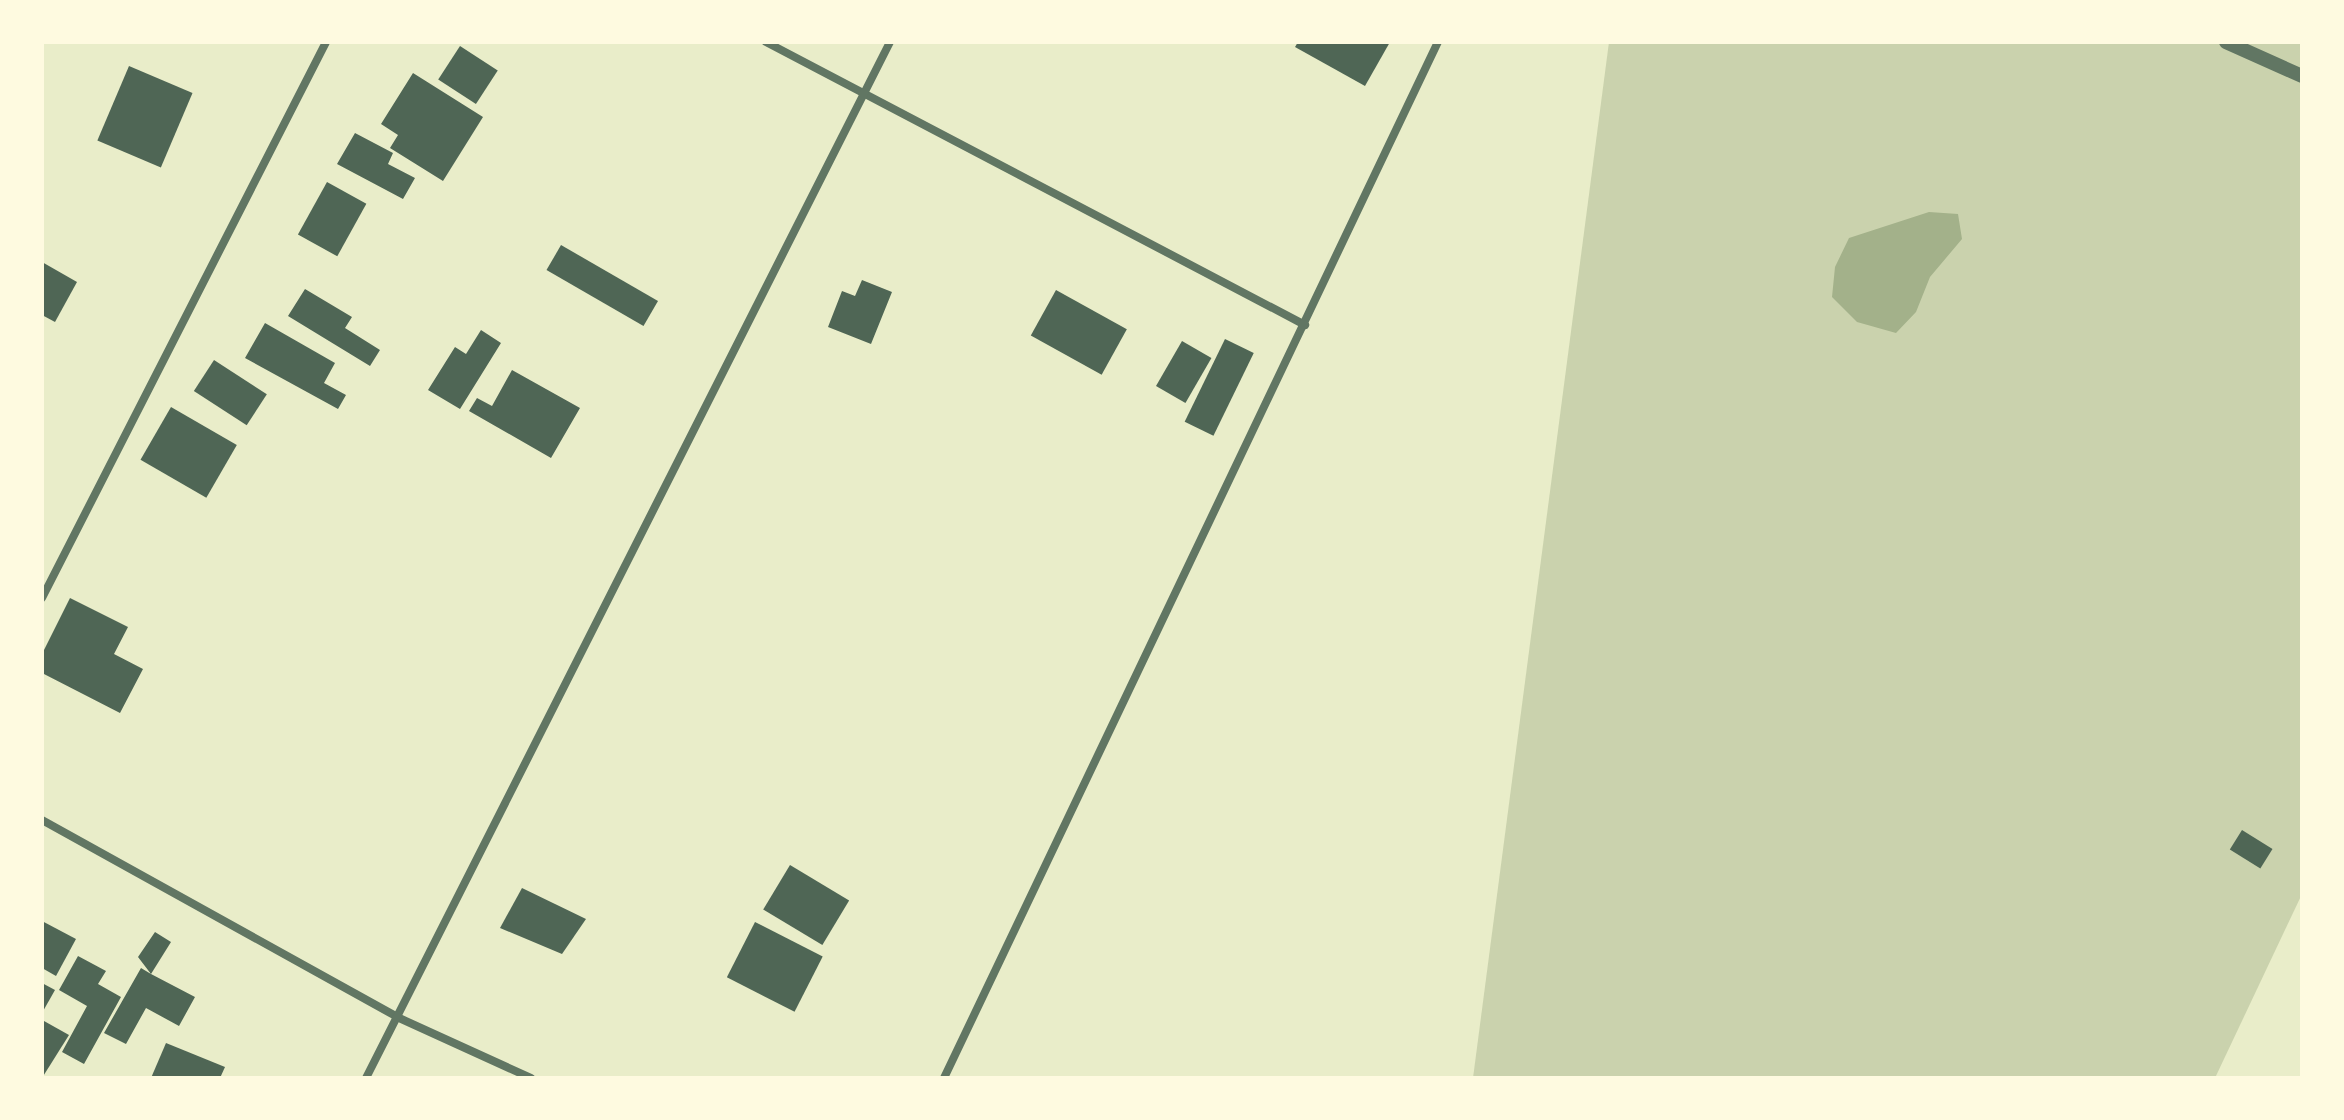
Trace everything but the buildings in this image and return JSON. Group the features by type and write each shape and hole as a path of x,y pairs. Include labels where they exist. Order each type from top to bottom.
{"street":[{"path":"42,598 326,42"},
{"path":"766,42 1305,325"},
{"path":"366,1078 890,42"},
{"path":"944,1078 1438,42"},
{"path":"2226,42 2302,76"},
{"path":"42,820 397,1017 531,1078"}],"shaded area":[{"path":"1609,42 2302,42 2302,894 2215,1078 1473,1078"},
{"path":"1929,212 1958,214 1962,239 1930,277 1916,312 1896,333 1857,322 1832,297 1835,267 1849,238"}]}
